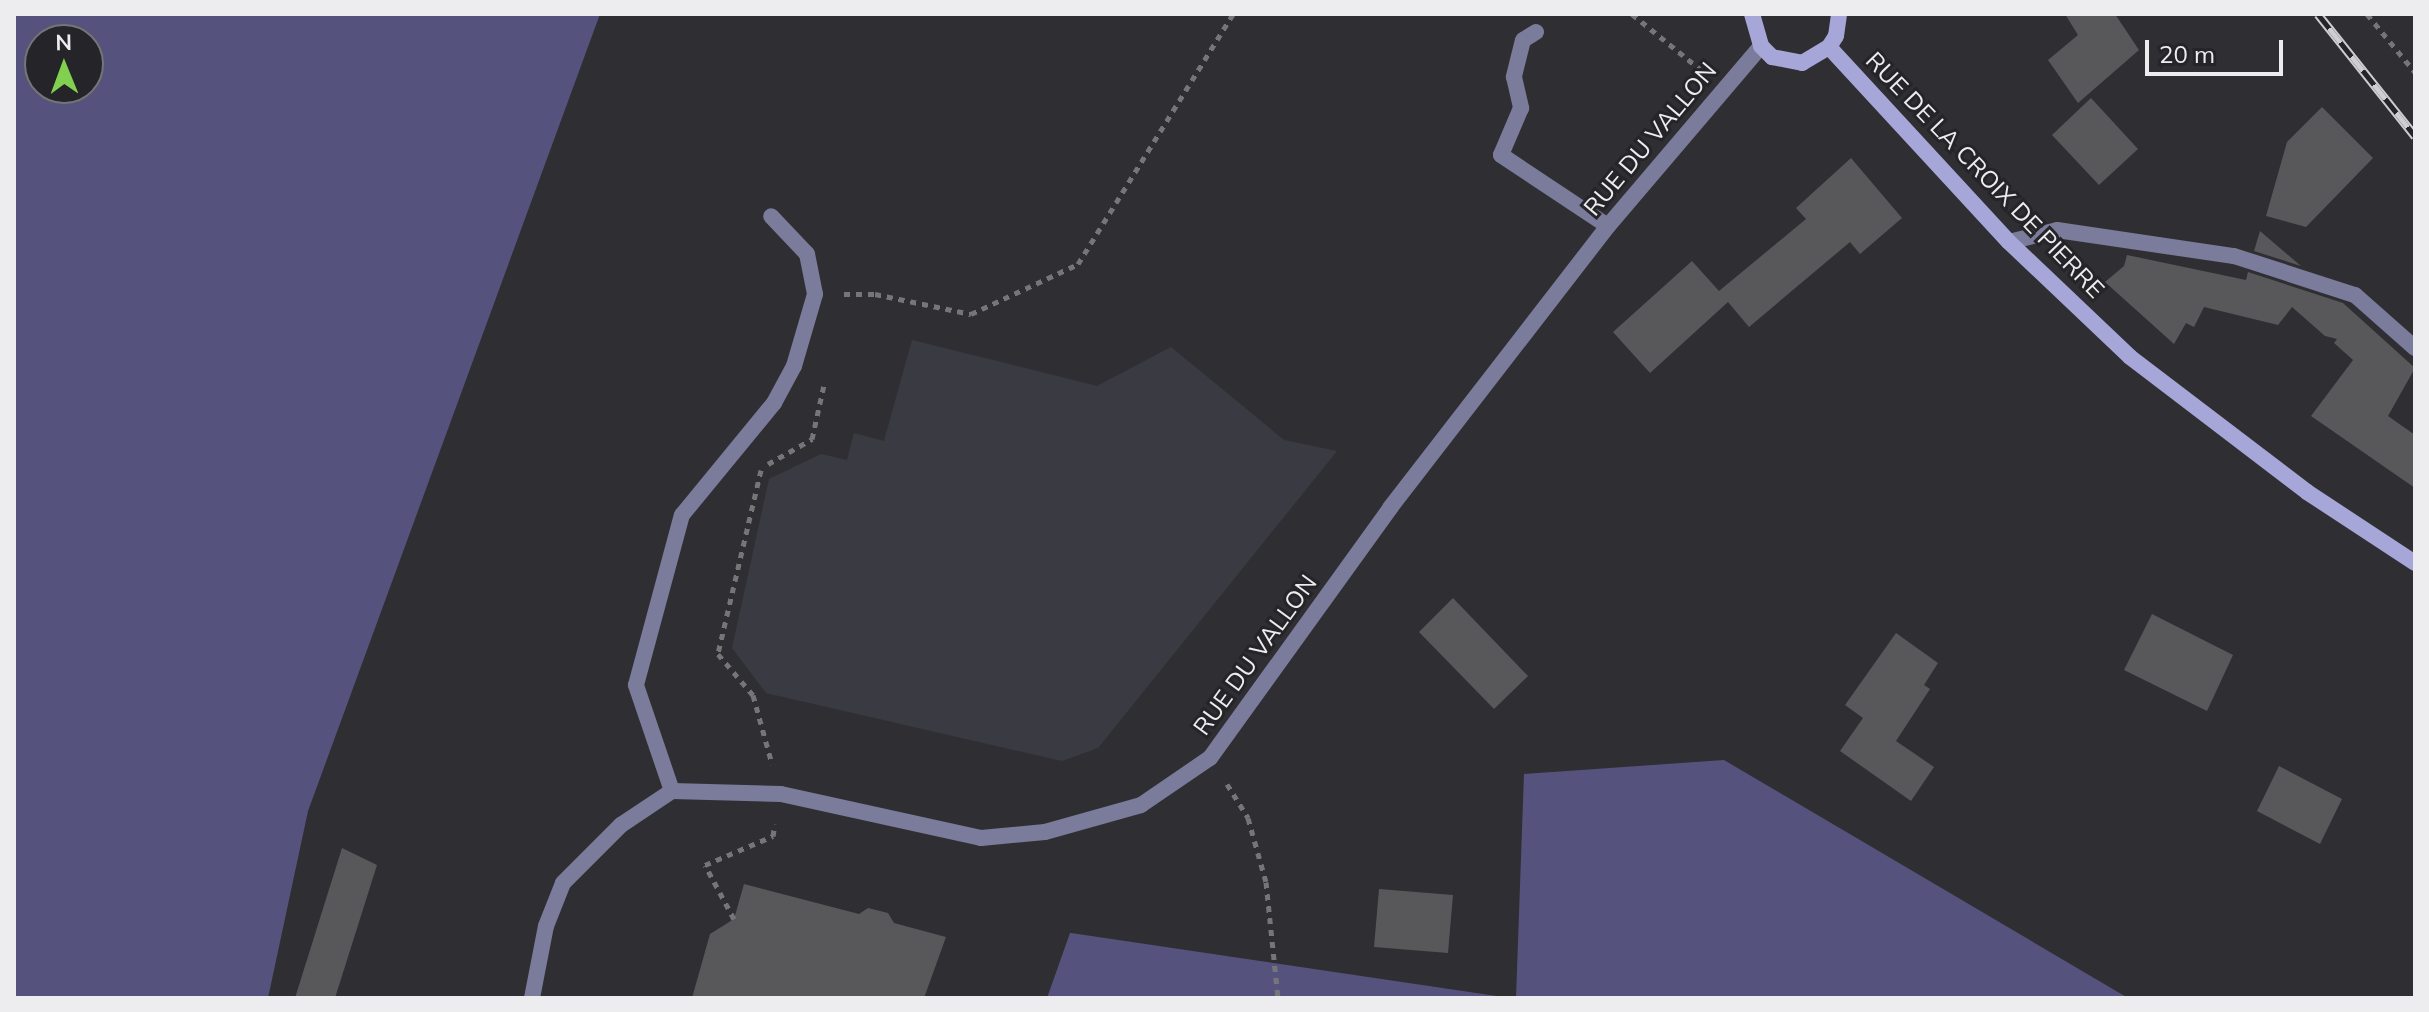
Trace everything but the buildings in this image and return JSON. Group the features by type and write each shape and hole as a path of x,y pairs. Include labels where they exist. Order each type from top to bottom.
{"main road":[{"path":"1752,14 1761,46 1772,57 1802,63 1829,47 1839,14"},
{"name":"RUE DE LA CROIX DE PIERRE","path":"1829,47 2009,242 2155,376 2307,492 2415,563"}],"street":[{"path":"1536,32 1523,40 1514,77 1521,108 1501,155 1608,226"},
{"name":"RUE DU VALLON","path":"672,791 781,794 981,838 1045,832 1141,805 1210,758 1390,508 1608,226 1723,87 1761,46"},
{"path":"532,998 546,926 563,883 621,825 672,791 636,685 682,515 774,403 794,366 815,294 807,254 771,216"},
{"path":"2009,242 2057,230 2234,256 2355,295 2415,348"}],"path":[{"path":"815,294 875,294 971,314 1078,264 1233,14"},
{"path":"1632,14 1723,87"},
{"path":"2367,14 2415,72"},
{"path":"840,308 844,294"},
{"path":"734,919 705,865 773,836 781,794 753,695 718,654 762,467 812,439 824,381"},
{"path":"1210,758 1252,831 1266,882 1278,998"}],"shaded area":[{"path":"14,14 600,14 308,811 268,998 14,998"},
{"path":"912,340 1097,386 1171,347 1284,440 1337,451 1098,748 1062,761 766,693 732,648 769,479 821,454 847,460 854,433 884,441"},
{"path":"1724,760 2128,998 1516,998 1524,774"},
{"path":"1071,933 1510,998 1047,998"}],"railway":[{"path":"2318,14 2415,136"}]}
